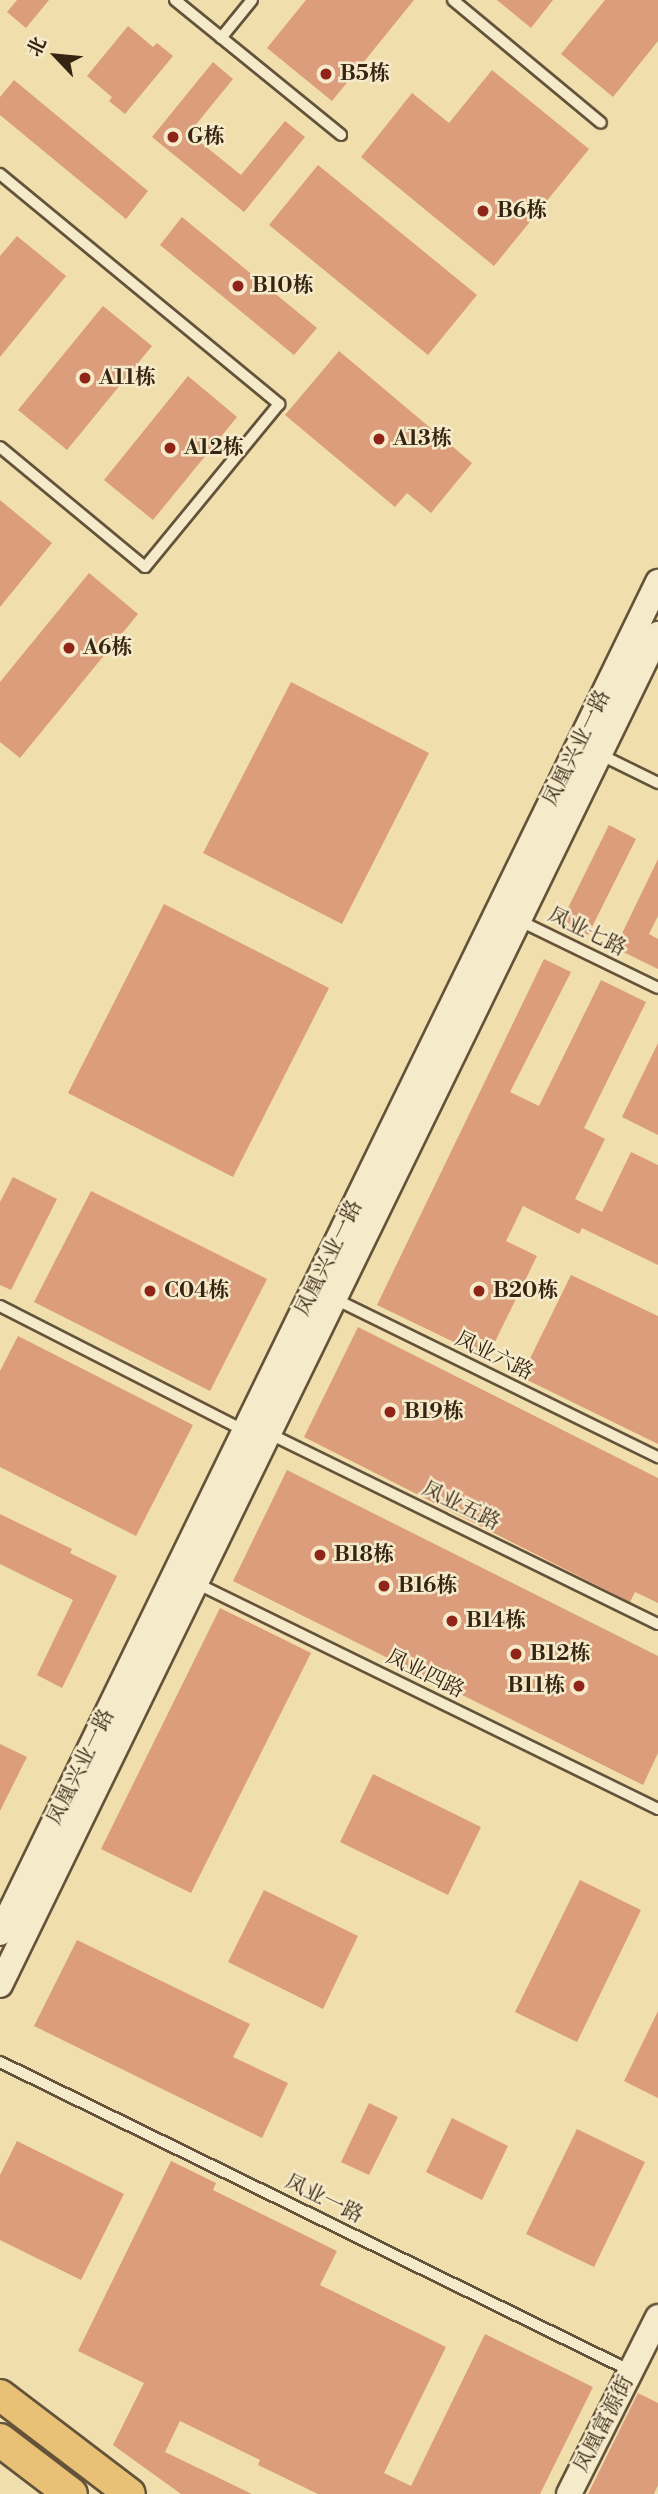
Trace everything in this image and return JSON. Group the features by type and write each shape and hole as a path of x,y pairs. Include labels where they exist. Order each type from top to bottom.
{"highway":[{"path":"0,2440 71,2494"}],"main road":[{"path":"0,2395 130,2494"}],"street":[{"name":"凤凰兴业一路","path":"0,1984 185,1578 589,749 656,592"},
{"name":"凤凰兴业一路","path":"589,749 658,634"},
{"name":"凤凰兴业一路","path":"0,1933 185,1578"},
{"name":"凤凰富源街","path":"569,2494 658,2317"}],"lane":[{"path":"175,0 341,135"},
{"path":"222,38 252,0"},
{"path":"453,0 601,123"},
{"path":"0,174 279,404 145,567 0,447"},
{"path":"589,749 658,783"},
{"name":"凤业七路","path":"509,915 658,988"},
{"name":"凤业六路","path":"324,1294 658,1457"},
{"name":"凤业五路","path":"0,1306 658,1624"},
{"name":"凤业四路","path":"185,1578 658,1809"},
{"name":"凤业一路","path":"0,2062 631,2371"}],"building":[{"path":"17,0 49,0 26,28 7,12"},
{"name":"B5栋","path":"306,0 414,0 332,101 267,48"},
{"path":"497,0 553,0 531,28"},
{"path":"605,0 658,0 658,41 613,97 561,54"},
{"path":"128,26 153,47 157,43 173,56 125,114 109,101 112,97 87,76"},
{"name":"G栋","path":"213,62 233,79 189,133 241,175 285,121 305,137 244,212 152,137"},
{"name":"B6栋","path":"492,70 589,149 494,266 361,157 412,93 449,123"},
{"path":"14,80 148,191 126,219 0,115 0,97"},
{"path":"318,165 477,295 428,355 269,225"},
{"name":"B10栋","path":"182,217 317,328 294,355 160,245"},
{"path":"17,236 66,276 0,357 0,256"},
{"name":"A11栋","path":"103,306 152,346 67,450 18,410"},
{"name":"A13栋","path":"339,351 472,463 431,513 407,493 395,507 285,415"},
{"name":"A12栋","path":"188,376 237,417 153,520 104,480"},
{"path":"0,500 52,543 0,607"},
{"name":"A6栋","path":"89,573 138,614 20,758 0,742 0,682"},
{"path":"291,682 429,753 342,924 203,853"},
{"path":"609,825 636,839 588,935 561,922"},
{"path":"658,859 658,916 649,934 658,939 658,969 615,948"},
{"path":"164,904 329,988 233,1177 68,1093"},
{"path":"544,959 571,972 510,1092 539,1106 601,980 646,1002 584,1128 605,1139 575,1199 602,1212 631,1152 658,1165 658,1265 582,1228 579,1234 523,1206 506,1241 537,1256 487,1358 377,1305"},
{"path":"658,1043 658,1135 622,1117"},
{"path":"13,1177 57,1199 11,1290 0,1285 0,1202"},
{"path":"91,1191 267,1279 210,1391 34,1302"},
{"path":"571,1275 658,1316 658,1444 521,1377"},
{"path":"358,1327 658,1478 658,1603 635,1592 630,1602 304,1437"},
{"path":"18,1336 193,1425 136,1536 0,1467 0,1371"},
{"path":"287,1470 658,1656 658,1753 643,1785 233,1581"},
{"path":"0,1514 72,1549 70,1553 117,1576 62,1688 37,1675 73,1600 0,1564"},
{"path":"220,1608 311,1653 191,1893 101,1849"},
{"path":"0,1744 27,1757 0,1811"},
{"path":"373,1774 481,1827 448,1895 340,1842"},
{"path":"580,1880 641,1910 577,2042 515,2012"},
{"path":"264,1890 358,1936 323,2009 228,1962"},
{"path":"77,1940 250,2024 233,2057 288,2083 262,2138 34,2026"},
{"path":"658,2011 658,2098 624,2081"},
{"path":"369,2103 398,2117 369,2175 341,2162"},
{"path":"452,2118 508,2146 482,2200 426,2172"},
{"path":"577,2129 645,2162 594,2267 526,2234"},
{"path":"17,2141 124,2194 81,2280 0,2240 0,2175"},
{"path":"171,2161 216,2183 213,2190 337,2251 320,2285 446,2347 384,2473 411,2486 485,2334 593,2387 540,2494 318,2494 258,2465 260,2460 180,2421 165,2452 252,2494 181,2494 113,2445 144,2383 78,2351"},
{"path":"638,2393 658,2403 658,2485 654,2494 588,2494"}],"place":[{"name":"B5栋","path":"326,74"},
{"name":"G栋","path":"173,137"},
{"name":"B6栋","path":"483,211"},
{"name":"B10栋","path":"238,286"},
{"name":"A11栋","path":"85,378"},
{"name":"A13栋","path":"379,439"},
{"name":"A12栋","path":"170,448"},
{"name":"A6栋","path":"69,648"},
{"name":"C04栋","path":"150,1291"},
{"name":"B20栋","path":"479,1291"},
{"name":"B19栋","path":"390,1412"},
{"name":"B18栋","path":"320,1555"},
{"name":"B16栋","path":"384,1586"},
{"name":"B14栋","path":"452,1621"},
{"name":"B12栋","path":"516,1654"},
{"name":"B11栋","path":"579,1686"}]}
